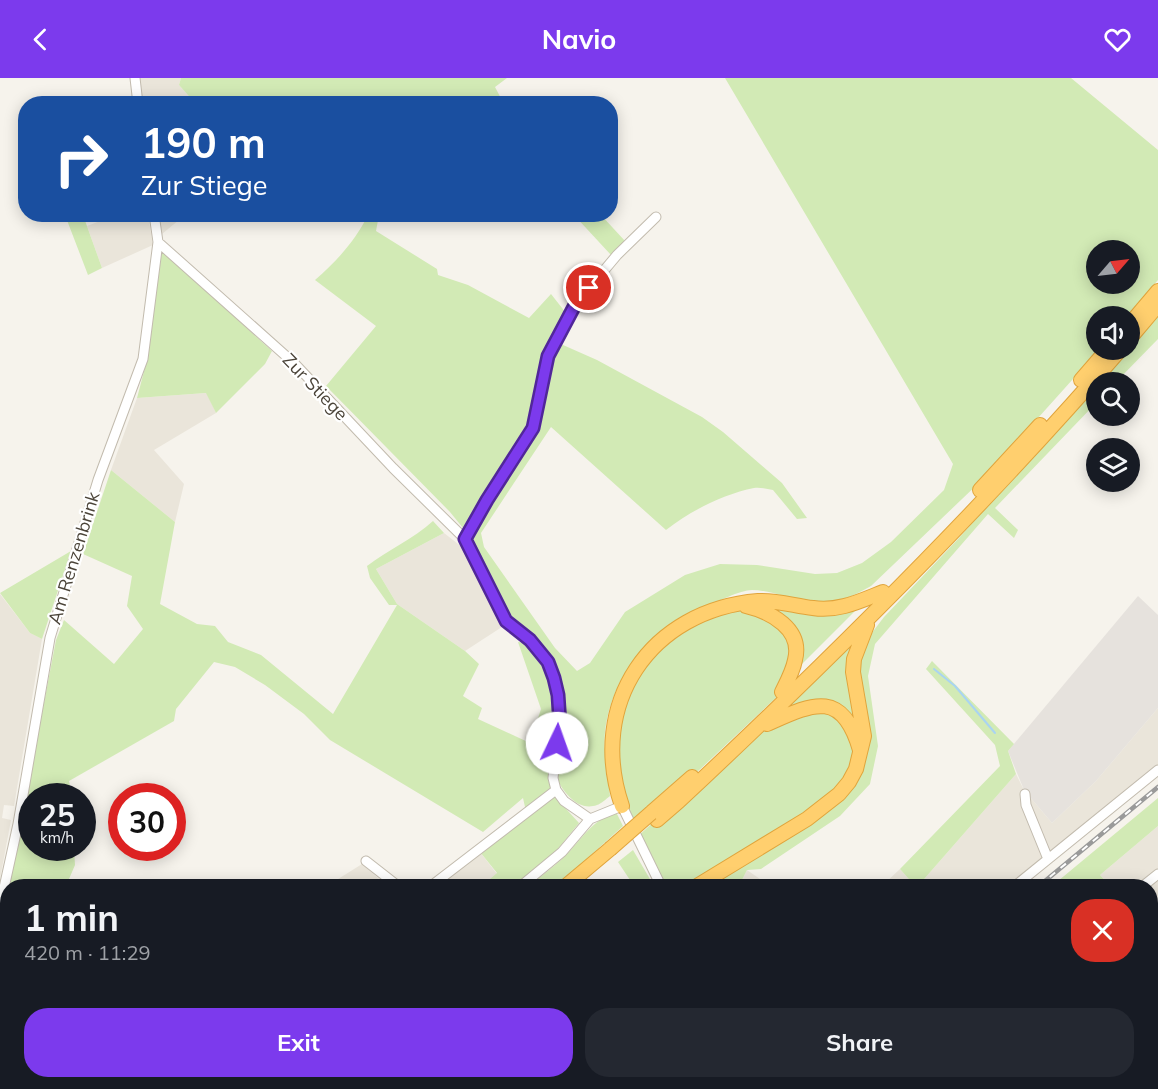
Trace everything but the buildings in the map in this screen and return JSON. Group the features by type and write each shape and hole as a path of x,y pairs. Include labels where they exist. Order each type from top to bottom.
{"highway":[{"path":"1140,312 1158,291"},
{"path":"1140,326 1158,305"},
{"path":"654,816 883,592 1017,451 1098,360"},
{"path":"587,879 613,852 758,727 870,618 1024,457 1111,360"},
{"path":"622,806 611,762 614,721 627,683 649,652 678,628 714,610 741,604 759,601 829,609 883,592"},
{"path":"741,604 773,615 792,634 796,645 796,660 782,692"},
{"path":"708,879 807,819 826,805 849,782 856,769 864,736 853,672 854,658 870,618"},
{"path":"758,727 802,709 823,705 844,716 851,725 861,752"},
{"path":"576,879 613,852"}],"street":[{"path":"135,78 137,96"},
{"path":"465,539 533,428 548,356 575,305 617,255 656,217"},
{"name":"Am Renzenbrink","path":"6,879 18,824 50,638 98,480 143,359 158,242 155,222"},
{"name":"Zur Stiege","path":"158,242 295,364 393,468 465,539 506,621 530,640 548,662 554,678 558,695 560,725 553,778 556,790"},
{"path":"1023,879 1158,770"},
{"path":"440,879 556,790 564,801 590,819"},
{"path":"1025,794 1026,805 1048,859"},
{"path":"529,879 562,852 590,819 622,806 658,879"},
{"path":"366,861 389,879"}],"shaded area":[{"path":"139,78 181,78 179,85 189,96 142,96"},
{"path":"98,222 149,222 153,245 102,268 87,226"},
{"path":"160,222 177,222 162,234"},
{"path":"207,393 216,413 154,450 184,484 175,522 111,470 137,398"},
{"path":"444,533 462,547 505,625 465,651 397,604 376,569"},
{"path":"0,594 30,633 42,639 14,806 4,805 2,818 11,820 0,879"},
{"path":"1138,596 1158,615 1158,708 1096,781 1052,823 1024,790 1008,751"},
{"path":"1158,708 1158,765 1017,879 924,879 1016,774 1024,790 1052,823 1096,781"},
{"path":"1158,826 1158,879 1104,879 1100,875"},
{"path":"480,852 497,874 491,879 446,879"},
{"path":"362,864 379,879 338,879"},
{"path":"900,869 909,879 889,879"},
{"path":"747,870 760,879 742,879"}],"green space":[{"path":"181,78 507,78 495,87 500,96 189,96 179,85"},
{"path":"725,78 1071,78 1158,150 1158,280 1136,306 1086,306 1086,360 1090,360 984,478 871,586 859,593 829,602 797,599 764,591 747,591 687,615 655,637 630,665 612,700 605,729 610,796 599,804 584,806 567,794 556,777 549,777 557,799 579,823 553,855 524,879 490,879 497,873 480,852 527,816 523,798 483,832 330,740 304,714 265,685 235,667 214,662 176,709 174,721 69,781 69,783 29,783 56,640 64,620 114,664 143,629 127,606 132,576 83,554 111,470 175,522 160,604 197,624 215,626 228,642 261,655 333,714 397,605 389,605 370,578 367,566 433,521 444,533 376,569 397,604 465,651 479,664 463,696 482,708 478,719 530,743 541,709 518,642 539,645 512,619 471,538 484,502 467,527 463,528 326,386 376,326 315,280 345,250 364,222 378,222 376,231 437,269 438,275 468,285 529,318 551,294 566,313 553,339 597,360 702,417 782,483 807,518 797,519 773,490 756,488 731,494 708,504 666,530 551,427 481,533 484,547 555,648 577,671 590,663 625,612 685,575 720,564 757,565 815,574 837,573 862,563 891,542 944,490 953,464"},
{"path":"68,222 86,222 102,268 88,275"},
{"path":"580,222 607,222 625,241 611,255"},
{"path":"162,251 272,351 265,364 216,413 206,393 137,398 147,360"},
{"path":"1158,313 1158,339 1140,357 1140,334"},
{"path":"1117,360 1137,360 1126,372 1106,372"},
{"path":"1086,394 1086,413 995,508 1018,530 1014,538 988,514 875,644 868,676 878,746 870,784 840,816 761,869 747,870 742,879 718,879 860,774 858,675 860,656 868,638 884,617 959,538"},
{"path":"71,551 42,639 30,633 0,593"},
{"path":"862,604 795,671 798,662 769,605"},
{"path":"758,609 796,645 782,692 695,774 632,829 611,742 637,667 714,610"},
{"path":"858,636 848,662 847,675 858,726 846,712 777,715"},
{"path":"932,661 1014,744 1008,751 1016,774 924,879 909,879 900,869 1000,766 995,745 926,669"},
{"path":"802,709 836,710 861,752 839,794 708,879 657,879 636,838 758,727"},
{"path":"1158,798 1158,826 1100,875 1104,879 1060,879"},
{"path":"616,812 623,826 565,879 538,879 562,859 592,826"},
{"path":"18,839 18,861 75,861 69,879 10,879"},
{"path":"633,850 650,879 629,879 618,862"}],"waterway":[{"path":"934,669 955,686 995,733"}],"railway":[{"path":"1047,879 1158,787"}],"route":[{"path":"557,743 560,725 558,695 548,662 530,640 506,621 465,539 533,428 548,356 575,305 589,288"}]}
